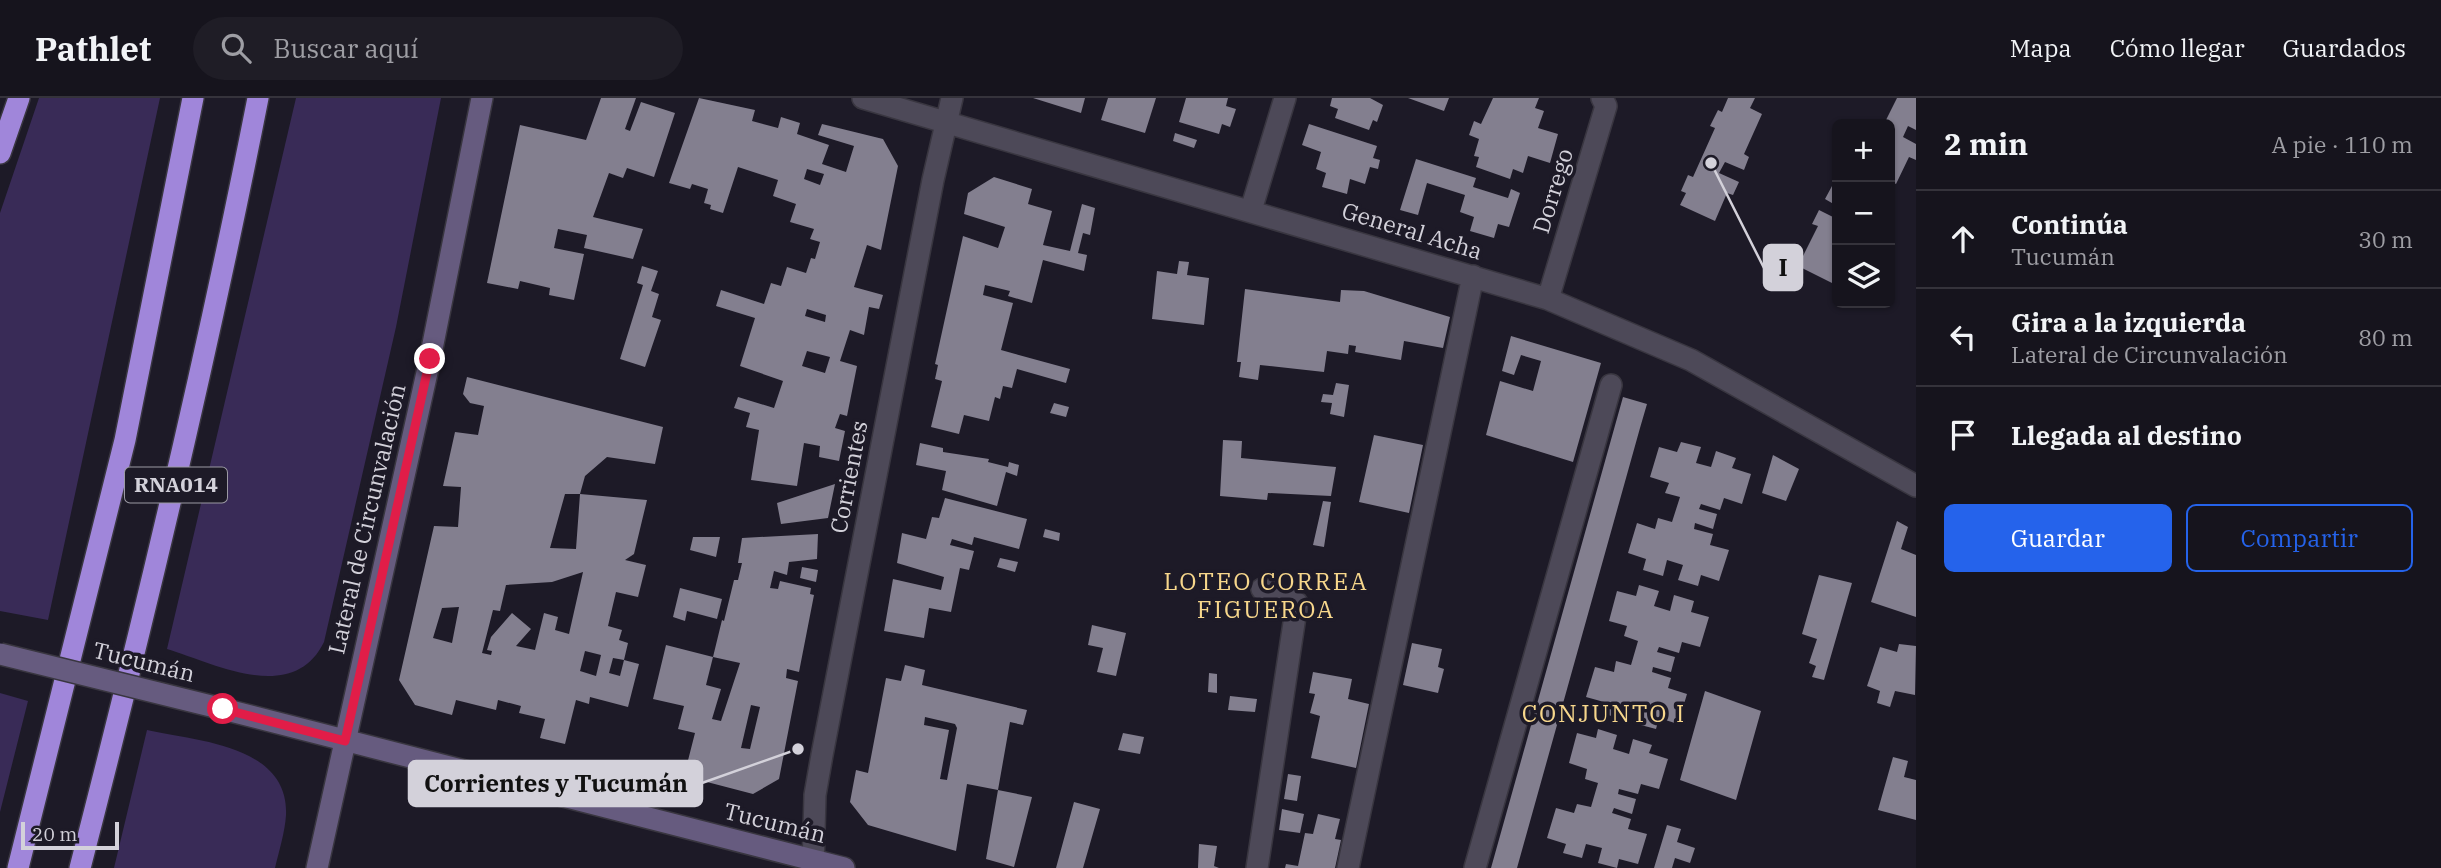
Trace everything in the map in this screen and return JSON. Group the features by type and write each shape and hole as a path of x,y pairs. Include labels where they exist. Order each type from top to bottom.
{"highway":[{"path":"0,153 19,98"},
{"name":"RNA014","path":"18,868 125,440 193,98"},
{"name":"RNA014","path":"80,868 178,477 216,312 258,98"}],"street":[{"name":"Lateral de Circunvalación","path":"317,868 430,359 482,98"},
{"name":"General Acha","path":"863,98 947,120 1548,299 1691,360 1916,486"},
{"name":"Corrientes","path":"813,864 815,795 952,98"},
{"path":"1251,211 1285,98"},
{"name":"Dorrego","path":"1548,299 1606,106 1602,98"},
{"path":"1348,868 1473,276"},
{"path":"1475,868 1611,385"},
{"path":"1257,868 1297,603 1262,589"},
{"name":"Tucumán","path":"0,654 223,709 813,864 844,868"}],"shaded area":[{"path":"39,98 160,98 48,620 0,611 0,213"},
{"path":"296,98 441,98 396,327 324,642 310,661 293,672 274,676 252,675 167,649"},
{"path":"0,693 28,701 0,812"},
{"path":"147,730 236,750 257,760 273,774 283,792 286,815 275,868 114,868"}],"building":[{"path":"601,98 636,98 625,129 630,131 641,102 675,113 654,177 627,168 623,178 609,173 593,217 643,229 633,259 584,248 587,235 558,229 554,248 584,254 574,300 549,295 550,288 520,281 518,289 487,283 520,125 586,140"},
{"path":"699,98 755,110 752,121 778,128 781,117 800,123 797,134 829,145 822,164 846,172 854,146 818,135 822,124 883,139 898,166 881,250 867,245 854,287 883,295 879,309 869,307 864,335 850,330 840,361 857,366 847,416 840,414 835,428 845,431 839,461 819,457 820,446 804,443 797,486 751,480 759,430 746,427 750,413 734,408 738,397 774,408 783,381 740,366 755,318 716,306 721,290 764,304 771,283 781,286 787,267 806,273 811,258 815,259 820,242 810,239 814,229 790,222 796,204 773,196 778,180 738,167 723,213 710,209 711,205 704,203 708,189 692,184 690,189 669,183","holes":["807,169 824,174 820,185 804,179","807,309 826,315 825,322 805,316","807,351 830,357 825,373 802,366"]},
{"path":"1033,98 1085,98 1081,113"},
{"path":"1108,98 1156,98 1145,133 1101,120"},
{"path":"1186,98 1228,98 1226,106 1236,109 1230,127 1222,124 1219,134 1179,122"},
{"path":"1332,98 1370,98 1383,105 1377,122 1373,120 1369,130 1335,118 1338,109 1330,106"},
{"path":"1408,98 1449,98 1444,111"},
{"path":"1493,98 1539,98 1535,108 1544,111 1538,128 1558,134 1550,163 1528,156 1523,173 1513,169 1510,179 1476,167 1479,157 1474,156 1479,139 1469,135 1474,121 1481,124"},
{"path":"1728,98 1755,98 1750,108 1762,114 1744,154 1749,157 1744,170 1725,162 1719,173 1739,182 1733,195 1727,193 1715,221 1680,205 1686,193 1681,191 1688,175 1693,177 1715,128 1710,126 1718,110 1722,112"},
{"path":"1897,98 1916,98 1916,130 1908,126 1903,137 1916,144 1916,160 1909,157 1896,184 1895,119 1886,119"},
{"path":"1309,124 1377,146 1373,158 1380,160 1378,169 1370,167 1365,184 1350,179 1347,194 1322,187 1326,173 1316,169 1321,152 1302,145"},
{"path":"1175,133 1197,140 1194,148 1173,141"},
{"path":"1416,159 1476,178 1473,187 1508,198 1511,189 1520,193 1509,227 1498,224 1494,238 1470,231 1474,217 1460,212 1465,195 1427,183 1418,215 1400,210"},
{"path":"994,177 1032,189 1028,204 1052,211 1043,245 1070,251 1082,204 1095,208 1090,235 1083,233 1078,253 1087,255 1084,271 1043,260 1032,303 1008,296 1010,291 985,285 983,295 1013,303 1001,350 1070,369 1066,383 1017,369 1012,388 1003,386 1000,399 995,397 989,421 964,415 959,434 931,427 942,381 935,379 938,365 935,364 963,236 998,248 1005,227 964,214 968,193"},
{"path":"1832,186 1832,203 1825,199"},
{"path":"1819,210 1832,216 1832,283 1798,266 1818,226 1812,224"},
{"path":"1179,261 1189,262 1187,275 1209,278 1204,325 1152,319 1157,271 1177,274"},
{"path":"642,266 658,271 651,291 659,294 652,317 661,320 645,367 620,359 643,285 637,283"},
{"path":"1245,289 1340,302 1341,290 1364,291 1450,317 1443,348 1404,341 1401,360 1355,352 1356,346 1349,345 1348,354 1327,351 1324,372 1260,365 1258,380 1239,377 1241,362 1237,362"},
{"path":"1511,336 1601,363 1573,462 1486,435 1500,381 1533,391 1541,361 1521,355 1514,375 1502,371"},
{"path":"467,377 663,427 655,464 607,457 585,476 580,494 647,500 634,554 625,560 646,565 638,597 616,592 608,626 622,630 619,640 628,643 624,660 639,664 628,707 590,697 589,704 576,700 565,744 540,738 545,719 519,713 521,706 498,700 496,710 456,700 452,715 415,705 399,680 434,526 458,527 461,487 443,486 455,432 478,435 484,406 470,403 463,394","holes":["565,494 580,494 576,549 550,548","583,572 569,634 555,630 558,617 544,613 535,650 516,646 531,629 512,613 491,637 487,650 492,651 491,655 482,653 493,610 500,611 506,585 552,582","459,607 452,643 433,638 442,608","585,651 601,655 596,676 580,671","613,658 624,660 620,676 609,673"]},
{"path":"1336,383 1349,385 1344,417 1330,414 1332,403 1321,402 1323,394 1333,395"},
{"path":"1623,397 1647,404 1517,868 1491,868"},
{"path":"1054,403 1069,407 1066,417 1050,413"},
{"path":"1374,435 1423,445 1409,513 1359,502"},
{"path":"1223,440 1242,441 1241,458 1336,467 1331,496 1268,493 1267,500 1220,496"},
{"path":"1681,442 1701,447 1696,463 1711,467 1716,451 1736,458 1732,468 1751,474 1742,504 1724,498 1720,510 1701,504 1699,509 1717,514 1713,529 1695,523 1694,529 1713,534 1710,545 1729,550 1719,581 1701,575 1698,586 1678,580 1683,565 1667,560 1663,576 1643,570 1646,559 1628,553 1637,523 1655,529 1658,518 1672,522 1680,497 1665,493 1669,483 1650,477 1659,447 1677,452"},
{"path":"920,443 943,448 943,452 989,459 988,462 1008,467 1009,462 1019,465 1017,476 1006,472 997,506 942,490 946,471 916,465"},
{"path":"1773,455 1799,469 1786,501 1762,493"},
{"path":"835,484 828,518 781,524 777,503"},
{"path":"945,498 1027,519 1019,549 974,537 972,545 952,539 950,545 974,551 969,570 960,568 951,612 929,608 924,638 884,631 893,579 941,590 944,577 897,563 902,533 926,539 932,517 939,518"},
{"path":"1323,501 1331,502 1324,547 1313,545"},
{"path":"1897,521 1908,527 1901,549 1916,555 1916,617 1871,602"},
{"path":"1045,529 1060,533 1059,541 1043,537"},
{"path":"818,534 817,559 789,562 787,575 774,571 770,588 778,589 780,581 811,588 810,594 814,595 799,672 787,669 786,678 798,681 779,779 753,794 684,776 695,733 678,729 684,706 653,699 666,645 713,657 734,580 738,580 742,563 738,563 742,538","holes":["713,657 740,663 721,721 712,719 721,689 706,685","751,705 760,707 750,749 741,748"]},
{"path":"693,537 720,537 716,557 690,550"},
{"path":"1000,558 1018,562 1015,572 997,567"},
{"path":"802,567 818,570 816,582 800,578"},
{"path":"1819,575 1852,583 1824,680 1812,677 1816,666 1809,663 1817,639 1802,634"},
{"path":"1639,585 1659,591 1654,606 1670,611 1674,595 1694,601 1691,612 1709,617 1700,647 1682,642 1679,653 1659,647 1657,652 1675,657 1671,672 1653,667 1652,672 1671,678 1668,688 1687,694 1678,724 1659,718 1656,729 1637,724 1641,708 1625,704 1621,719 1602,713 1604,702 1586,697 1595,667 1614,672 1616,661 1631,665 1638,641 1624,636 1627,626 1609,621 1617,591 1636,596"},
{"path":"680,588 722,599 717,619 687,611 685,621 673,617"},
{"path":"1092,625 1126,633 1116,676 1097,672 1103,648 1088,645"},
{"path":"1412,643 1442,649 1438,667 1444,669 1438,693 1403,685"},
{"path":"1899,644 1916,646 1915,695 1895,691 1890,707 1877,703 1880,691 1867,686 1880,647 1897,652"},
{"path":"905,665 925,670 922,685 1027,710 1023,725 1010,722 998,790 967,784 956,851 868,825 850,802 856,770 868,773 886,678 901,681","holes":["925,717 955,724 957,728 947,780 940,779 949,730 924,725"]},
{"path":"1313,672 1352,679 1348,699 1369,704 1356,768 1311,758 1320,716 1310,713 1315,694 1309,693"},
{"path":"1209,673 1217,674 1217,693 1208,692"},
{"path":"1705,691 1761,711 1736,800 1680,780"},
{"path":"1230,696 1257,699 1255,712 1228,710"},
{"path":"1598,729 1617,735 1613,749 1629,754 1633,739 1652,745 1649,753 1668,759 1659,789 1641,784 1638,794 1619,789 1618,794 1636,799 1632,814 1614,808 1612,813 1631,819 1628,829 1647,834 1638,864 1619,859 1617,868 1598,863 1602,848 1586,844 1582,858 1563,853 1566,844 1547,838 1556,808 1574,813 1577,804 1591,807 1598,783 1585,779 1587,769 1569,763 1577,733 1596,738"},
{"path":"1123,733 1144,737 1140,754 1118,750"},
{"path":"1893,757 1908,761 1904,777 1916,780 1916,820 1878,810"},
{"path":"1288,774 1301,776 1297,801 1284,799"},
{"path":"998,790 1032,797 1014,867 986,859"},
{"path":"1074,802 1100,809 1083,868 1056,868"},
{"path":"1282,809 1304,814 1300,833 1279,830"},
{"path":"1318,814 1340,819 1335,839 1341,840 1335,868 1285,868 1286,864 1298,866 1305,833 1313,834"},
{"path":"1667,825 1681,829 1677,842 1695,848 1690,863 1675,858 1672,868 1654,868"},
{"path":"1199,844 1217,846 1214,866 1219,868 1198,868"}],"place":[{"name":"I","path":"1711,163"},
{"name":"Corrientes y Tucumán","path":"798,749"}],"district":[{"name":"LOTEO CORREA FIGUEROA","path":"1266,596"},
{"name":"CONJUNTO I","path":"1604,714"}],"route":[{"path":"223,709 345,741 430,359"}]}
